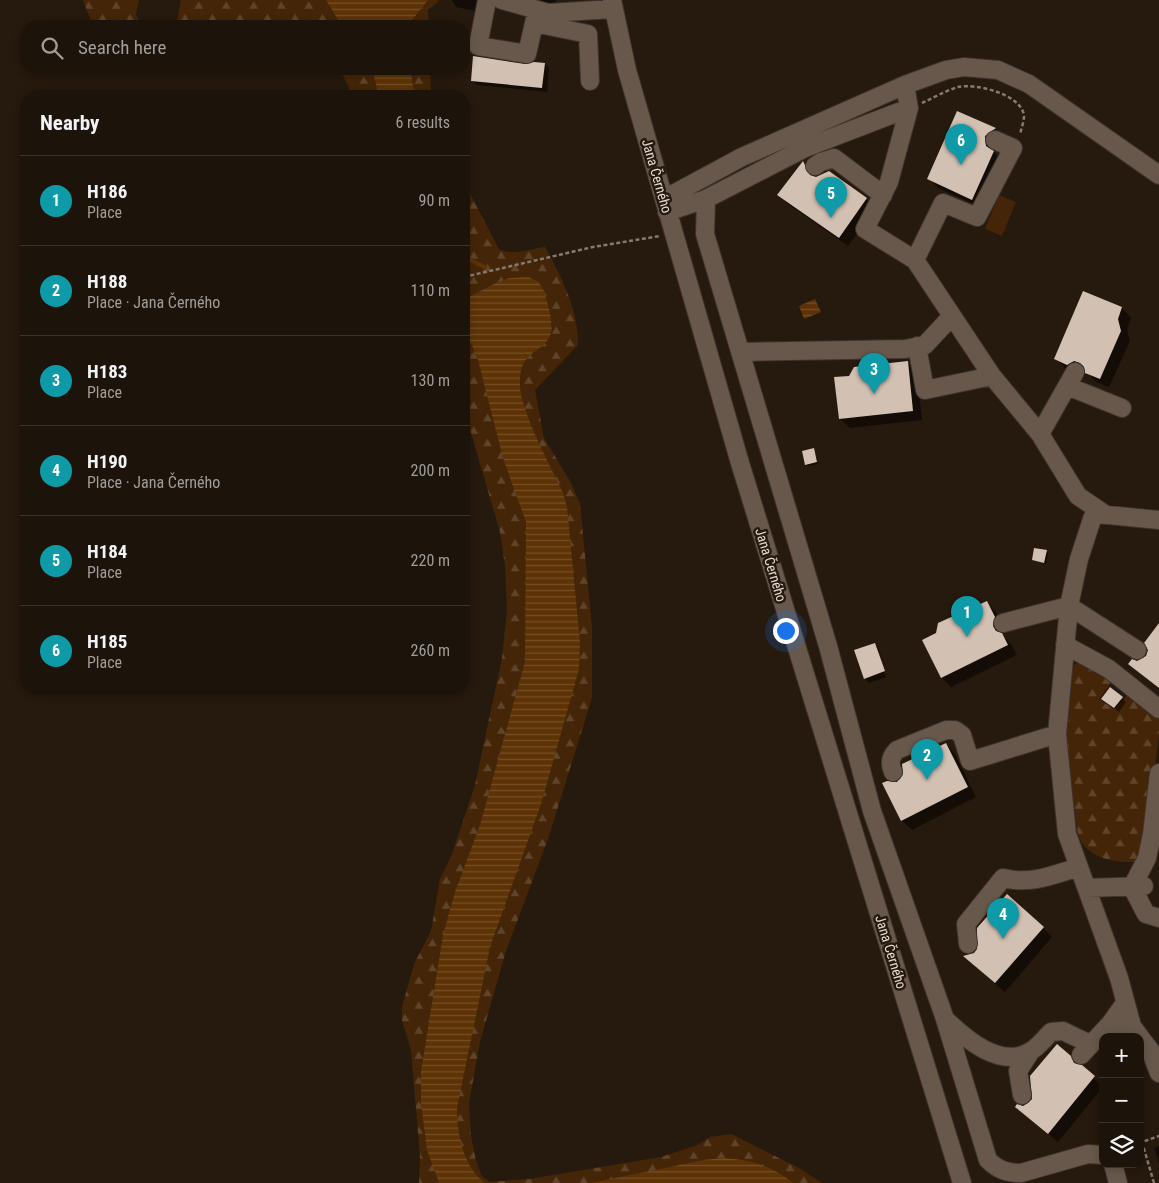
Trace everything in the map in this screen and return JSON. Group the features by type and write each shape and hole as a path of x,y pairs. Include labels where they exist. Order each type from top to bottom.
{"street":[{"path":"487,0 478,46 526,54 528,9"},
{"path":"502,0 588,34 590,81"},
{"path":"528,9 548,13 613,5"},
{"name":"Jana Černého","path":"613,5 627,70 740,463 962,1183"},
{"path":"666,206 742,157 904,85 946,70 964,67 998,70 1029,84 1159,175"},
{"path":"904,85 909,108 889,182 865,229 915,260 992,376 1040,434 1078,496 1106,514"},
{"path":"666,206 706,199 805,148 909,108"},
{"path":"915,260 943,203 977,217 1013,148 995,140"},
{"path":"815,166 834,158 883,195"},
{"path":"706,199 705,234 828,646 872,811 945,1020 988,1160 997,1169 1010,1174 1021,1174 1088,1154 1099,1155"},
{"path":"740,352 905,349 925,345 952,316"},
{"path":"917,346 925,390 992,376"},
{"path":"1040,434 1071,379 1122,408"},
{"path":"1159,520 1106,514 1093,516 1079,559 1069,606 1057,734 1067,834 1120,978 1124,1006 1132,1026 1147,1043 1159,1073"},
{"path":"1003,624 1069,606 1138,650"},
{"path":"1065,645 1109,669 1159,709"},
{"path":"893,772 890,764 891,756 896,750 946,730 955,730 962,735 970,761 1057,734"},
{"path":"1159,773 1152,834 1139,886 1146,914 1159,918"},
{"path":"968,944 966,924 1003,878 1020,883 1048,877 1079,867"},
{"path":"1087,888 1139,886"},
{"path":"1121,1033 1124,1006"},
{"path":"1022,1095 1018,1071 1031,1051 1051,1032 1064,1031 1085,1049 1124,1006"},
{"path":"945,1020 969,1041 992,1053 1010,1057 1031,1051"},
{"path":"1114,1168 1118,1183"}],"path":[{"path":"909,108 959,87 979,87 1013,98 1020,106 1024,115 1020,136"},
{"path":"470,276 593,247 674,234"},
{"path":"1154,1183 1142,1142 1159,1136"}],"green space":[{"path":"83,0 139,0 136,15 139,20 91,20"},
{"path":"181,0 440,0 428,10 429,20 177,20"},
{"path":"343,75 430,75 431,90 350,90"},
{"path":"470,193 499,249 515,252 545,247 563,282 576,319 578,345 535,390 544,438 570,481 580,503 592,627 592,698 548,839 506,951 480,1042 469,1103 471,1136 476,1161 482,1176 490,1182 529,1179 661,1157 698,1145 710,1137 731,1134 799,1168 822,1183 419,1183 420,1156 411,1050 402,1020 402,1007 414,964 431,931 440,879 452,854 475,785 502,658 507,611 505,566 500,532 470,430"},
{"path":"999,195 1016,202 1002,236 985,229"},
{"path":"1079,662 1113,680 1099,699 1114,709 1129,694 1159,718 1159,735 1142,861 1115,861 1098,856 1084,845 1079,837 1069,771 1067,737 1071,667"}],"shaded area":[{"path":"326,0 428,0 412,20 338,20"},
{"path":"374,75 411,75 414,90 377,90"},
{"path":"527,277 538,282 546,298 550,314 551,333 548,340 527,358 520,374 520,386 525,410 563,493 567,507 580,642 579,669 541,804 490,947 457,1108 458,1128 466,1159 477,1176 485,1183 439,1183 427,1150 421,1103 421,1072 443,935 455,892 480,825 525,662 526,522 503,458 478,360 470,341 470,296 509,278"},
{"path":"815,299 821,312 804,319 799,306"},
{"path":"721,1158 740,1160 768,1167 793,1183 591,1183 704,1160"}],"building":[{"path":"473,56 525,64 534,62 545,63 542,88 471,81"},
{"path":"957,111 996,128 985,136 986,146 994,151 972,200 927,179"},
{"path":"803,161 810,175 816,177 829,171 867,198 839,238 777,195"},
{"path":"1083,291 1122,307 1118,319 1121,331 1100,379 1085,373 1084,367 1080,363 1074,361 1067,365 1054,359"},
{"path":"908,361 913,411 839,419 834,377 849,376 854,367"},
{"path":"814,448 817,462 805,465 802,451"},
{"path":"1034,548 1047,550 1044,563 1032,560"},
{"path":"987,601 995,617 993,626 996,631 1002,633 1008,645 941,678 922,640 936,633 938,623"},
{"path":"1159,623 1159,688 1128,664 1132,659 1137,661 1146,656 1148,650 1144,643"},
{"path":"875,643 885,671 864,679 854,650"},
{"path":"1110,687 1123,697 1114,708 1101,699"},
{"path":"946,743 968,787 901,821 882,783 887,781 897,782 903,774 902,764"},
{"path":"1007,894 1044,927 995,983 963,956 974,953 977,949 977,928"},
{"path":"1057,1044 1071,1056 1074,1063 1082,1065 1095,1076 1048,1134 1015,1107 1017,1104 1023,1106 1032,1099 1030,1076"}],"waterway":[{"path":"470,260 485,267"}],"place":[{"name":"H185","path":"961,165"},
{"name":"H184","path":"831,218"},
{"name":"H183","path":"874,394"},
{"name":"H186","path":"967,637"},
{"name":"H188","path":"927,780"},
{"name":"H190","path":"1003,939"}]}
